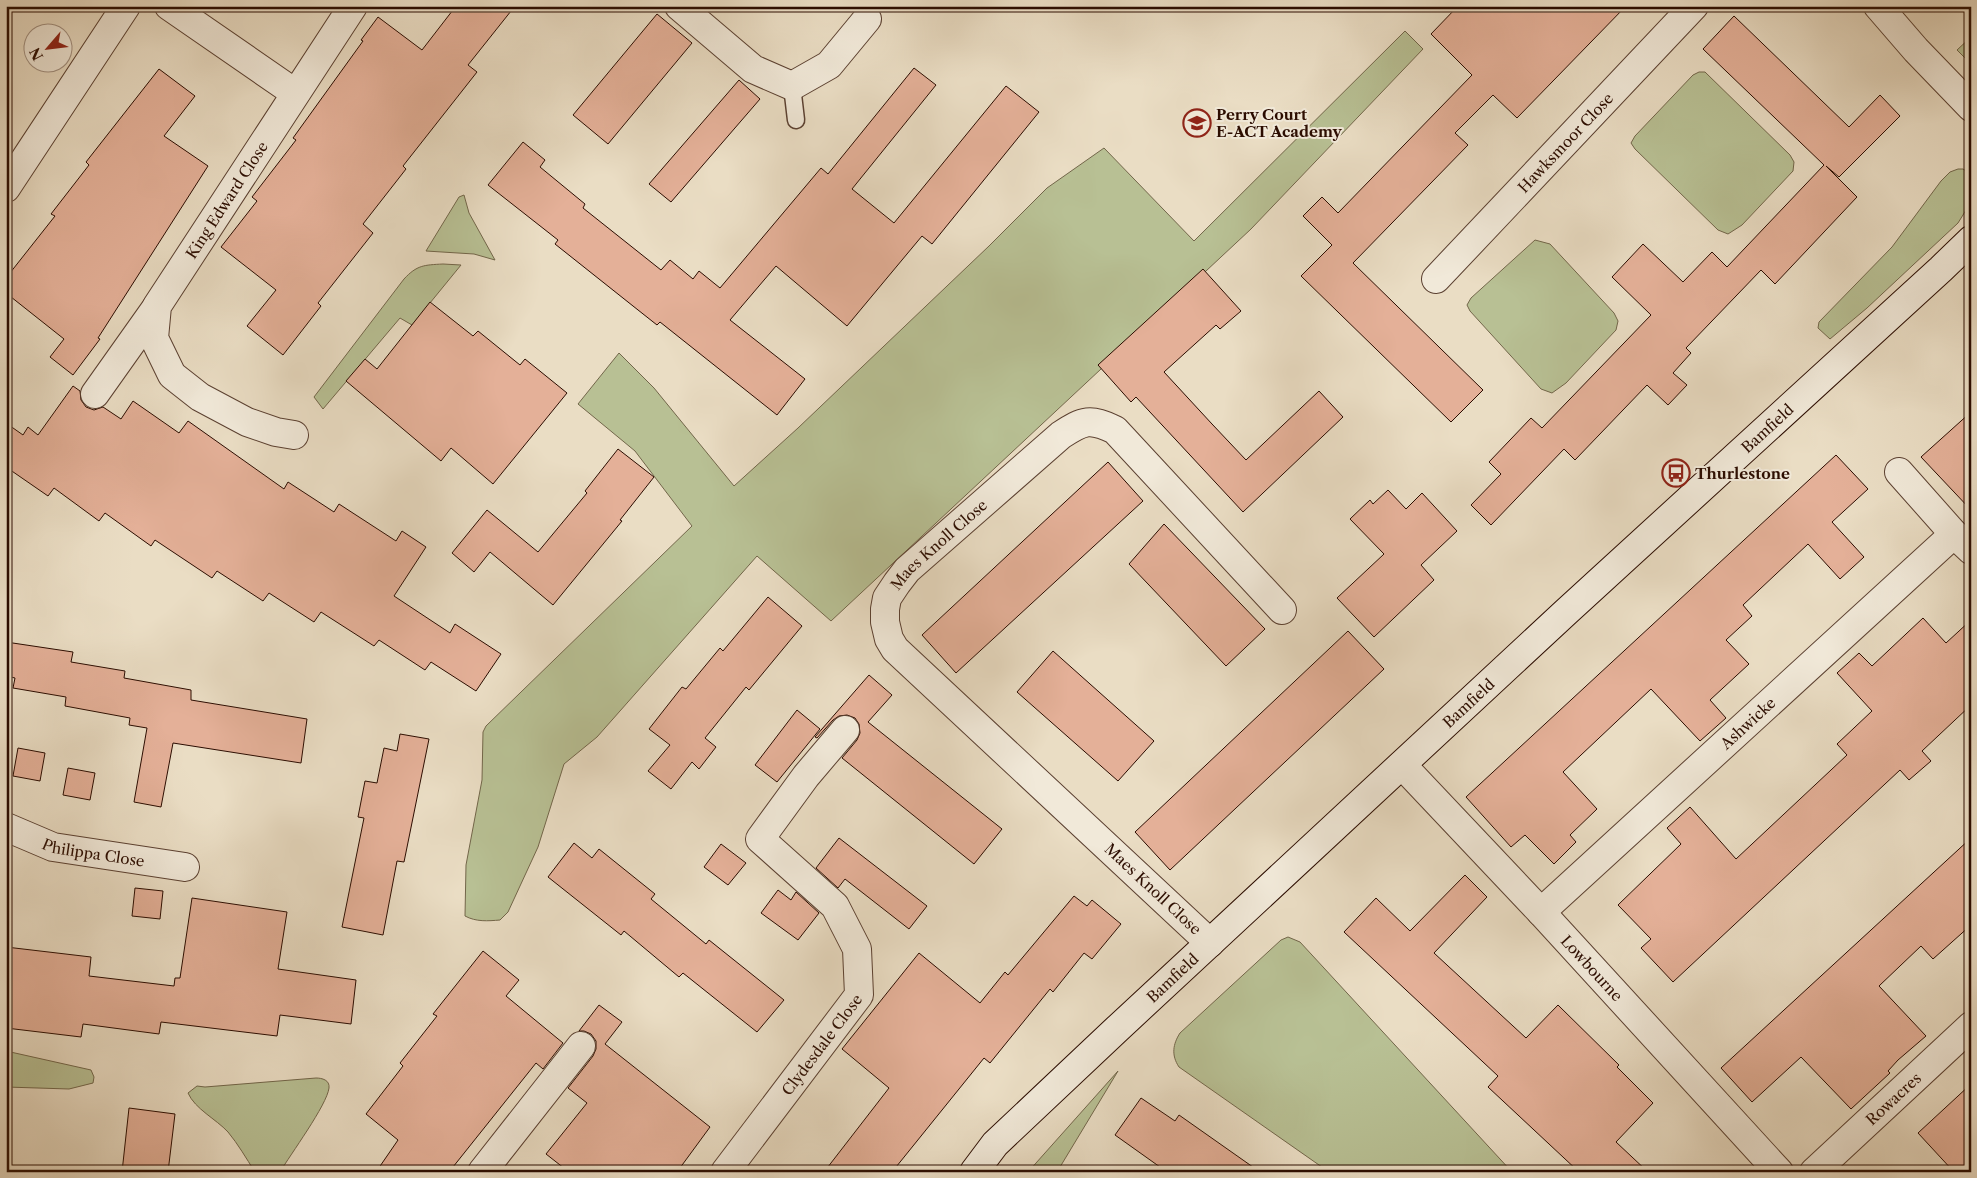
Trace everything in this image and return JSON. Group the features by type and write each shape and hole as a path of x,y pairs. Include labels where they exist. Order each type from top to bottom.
{"street":[{"path":"6,188 126,6"},
{"path":"169,6 295,93"},
{"name":"King Edward Close","path":"95,394 157,306 353,6"},
{"path":"679,6 753,69 792,86 829,65 867,19"},
{"name":"Hawksmoor Close","path":"1436,279 1694,6"},
{"path":"1878,6 1916,50 1971,107"},
{"name":"Bamfield","path":"974,1172 995,1144 1210,943 1566,612 1971,240"},
{"name":"King Edward Close","path":"157,306 154,338 172,375 200,397 247,422 276,432 294,435"},
{"name":"Maes Knoll Close","path":"1210,943 895,649 889,639 885,622 887,598 907,570 1061,435 1078,424 1093,421 1115,430 1282,610"},
{"name":"Ashwicke","path":"1541,912 1962,542 1899,472"},
{"name":"Clydesdale Close","path":"729,1171 859,995 858,949 835,906 760,838 806,776 845,730"},
{"name":"Lowbourne","path":"1402,765 1541,912 1779,1172"},
{"name":"Philippa Close","path":"6,827 53,847 185,868"},
{"name":"Rowacres","path":"1814,1172 1971,1026"},
{"path":"489,1169 581,1046"}],"lane":[{"path":"792,86 796,120"}],"green space":[{"path":"1405,31 1423,49 1251,229 831,621 757,556 597,737 564,764 538,847 508,912 500,920 478,920 465,916 466,865 482,780 483,732 486,726 692,526 635,451 578,404 619,353 654,388 734,486 798,428 989,246 1047,188 1104,148 1194,241"},
{"path":"1971,37 1971,64 1957,50"},
{"path":"1705,72 1790,155 1794,162 1793,171 1742,225 1728,234 1718,230 1631,143 1635,136 1693,75"},
{"path":"1963,169 1971,174 1971,202 1958,223 1867,308 1830,339 1818,328 1819,322 1892,247 1941,181 1950,172"},
{"path":"464,195 469,213 495,260 474,254 426,251 459,197"},
{"path":"1535,240 1550,244 1614,313 1618,321 1616,330 1566,383 1552,393 1541,389 1470,311 1467,305 1471,298"},
{"path":"443,264 461,265 412,325 400,318 323,409 314,397 404,279 421,267"},
{"path":"1288,937 1300,942 1512,1172 1329,1172 1179,1067 1176,1063 1174,1050 1180,1033 1281,940"},
{"path":"6,1051 91,1070 94,1077 93,1083 69,1089 6,1087"},
{"path":"1118,1071 1057,1172 1028,1172"},
{"path":"316,1078 327,1081 329,1088 327,1096 280,1172 255,1172 228,1132 201,1109 188,1093 197,1086 205,1087"}],"building":[{"path":"456,6 515,6 468,65 477,72 403,166 406,169 363,224 373,233 318,303 321,306 283,355 247,326 276,290 221,247 257,201 252,197 296,140 293,138 363,41 361,40 378,17 422,50"},
{"path":"1458,6 1626,6 1517,118 1493,95 1455,133 1468,145 1353,263 1483,390 1451,422 1301,276 1332,245 1303,216 1322,197 1338,213 1472,75 1431,34"},
{"path":"657,14 692,43 608,144 573,115"},
{"path":"1734,16 1849,127 1880,95 1900,116 1839,177 1826,166 1857,197 1775,284 1761,270 1686,348 1691,353 1673,373 1687,385 1668,405 1647,385 1575,460 1564,449 1491,525 1471,505 1501,474 1489,462 1531,418 1542,428 1651,315 1612,277 1643,244 1683,282 1712,252 1727,267 1824,165 1703,49"},
{"path":"914,68 936,85 852,189 894,223 1006,86 1039,112 932,244 922,236 847,326 776,266 730,320 805,379 777,415 660,322 657,325 555,244 558,240 488,185 523,142 545,160 540,167 585,204 583,208 661,270 670,260 693,279 699,271 720,288 821,168 828,174"},
{"path":"159,69 195,96 164,136 208,166 98,338 100,339 73,375 50,357 64,339 6,293 6,278 55,216 51,214 89,165 86,162"},
{"path":"739,80 760,99 671,202 649,184"},
{"path":"1203,269 1241,311 1220,329 1216,325 1164,372 1246,460 1319,391 1343,417 1243,512 1136,397 1131,402 1098,365"},
{"path":"430,302 473,336 478,331 520,365 525,359 567,393 493,484 451,448 441,461 346,381 365,359 377,369"},
{"path":"73,386 80,391 81,400 86,407 94,410 103,407 121,419 133,401 179,433 188,421 284,489 288,482 334,512 339,504 396,541 402,531 426,547 394,596 450,633 455,624 501,654 476,691 431,662 425,670 379,640 374,646 321,612 314,622 269,593 263,601 217,571 212,578 155,540 151,546 105,513 99,521 54,488 48,496 6,467 6,423 23,435 28,427 38,435"},
{"path":"1971,412 1971,510 1921,457"},
{"path":"618,449 654,477 620,520 622,521 553,605 490,552 474,572 452,553 487,510 538,552 587,493 585,491"},
{"path":"1836,455 1868,489 1832,522 1864,557 1840,579 1808,544 1743,605 1752,616 1726,640 1749,664 1710,700 1726,718 1700,741 1651,689 1563,772 1597,809 1570,835 1576,842 1554,864 1525,835 1511,847 1466,797"},
{"path":"1108,462 1143,501 956,673 922,635"},
{"path":"1388,490 1406,509 1422,493 1457,531 1421,565 1434,580 1374,637 1337,598 1384,554 1350,519 1370,500 1373,504"},
{"path":"1164,524 1265,629 1226,666 1129,564"},
{"path":"768,597 802,626 749,690 746,687 705,738 716,747 699,769 692,762 671,789 648,771 670,745 649,729 682,687 686,689 720,648 723,651"},
{"path":"1923,618 1946,643 1971,620 1971,705 1922,751 1931,761 1909,780 1900,770 1673,982 1641,948 1651,939 1618,905 1681,844 1667,828 1690,807 1736,859 1847,755 1837,744 1872,711 1837,673 1859,653 1872,666"},
{"path":"1348,631 1384,669 1170,870 1135,832"},
{"path":"6,642 73,652 71,662 125,671 124,678 191,690 191,700 307,719 301,763 173,743 161,807 134,802 147,728 129,725 130,718 65,706 66,697 13,688 15,678 6,676"},
{"path":"1053,651 1154,741 1118,781 1017,692"},
{"path":"869,675 892,695 868,722 1002,829 974,864 842,758 857,740 860,733 859,724 855,718 847,715 839,716 817,738 815,737"},
{"path":"797,710 820,729 777,782 755,765"},
{"path":"400,734 429,739 404,862 397,861 383,935 342,927 364,818 358,817 365,781 377,783 384,748 397,751"},
{"path":"18,748 45,753 40,781 13,776"},
{"path":"68,768 95,773 90,800 63,795"},
{"path":"839,838 927,906 909,929 845,879 838,888 816,868"},
{"path":"1971,838 1971,925 1933,959 1921,946 1879,986 1926,1036 1898,1060 1888,1071 1890,1073 1851,1109 1801,1057 1752,1102 1721,1068"},
{"path":"574,843 592,858 599,849 655,894 651,899 706,944 709,940 784,1000 757,1032 683,973 679,977 624,931 621,935 548,877"},
{"path":"721,844 746,863 728,885 704,867"},
{"path":"1465,875 1487,897 1434,953 1526,1038 1558,1005 1619,1065 1617,1067 1653,1103 1616,1142 1648,1172 1579,1172 1488,1087 1498,1076 1344,932 1376,898 1410,931"},
{"path":"135,888 163,891 160,919 132,916"},
{"path":"778,890 791,900 796,892 819,913 798,940 761,913"},
{"path":"1074,896 1087,906 1092,900 1121,924 1092,959 1084,953 1053,992 1050,989 990,1063 984,1058 892,1172 824,1172 889,1088 842,1049 919,953 980,1003 1005,972 1008,975"},
{"path":"192,898 287,912 278,969 356,980 351,1024 280,1015 277,1036 161,1022 159,1034 83,1024 81,1037 6,1028 6,947 91,957 89,976 174,986 175,978 180,978"},
{"path":"483,951 519,980 506,996 563,1043 543,1069 536,1063 449,1172 376,1172 398,1140 366,1114 403,1066 400,1063 437,1016 433,1014"},
{"path":"599,1005 622,1022 605,1044 710,1127 677,1172 569,1172 546,1154 587,1103 568,1088 593,1056 596,1049 596,1041 591,1034 579,1031"},
{"path":"1971,1084 1971,1172 1954,1172 1918,1133"},
{"path":"1141,1098 1175,1121 1179,1115 1260,1172 1167,1172 1115,1135"},
{"path":"129,1108 175,1114 168,1172 122,1172"}],"place":[{"name":"Perry Court E-ACT Academy","path":"1197,123"},
{"name":"Thurlestone","path":"1676,473"}]}
